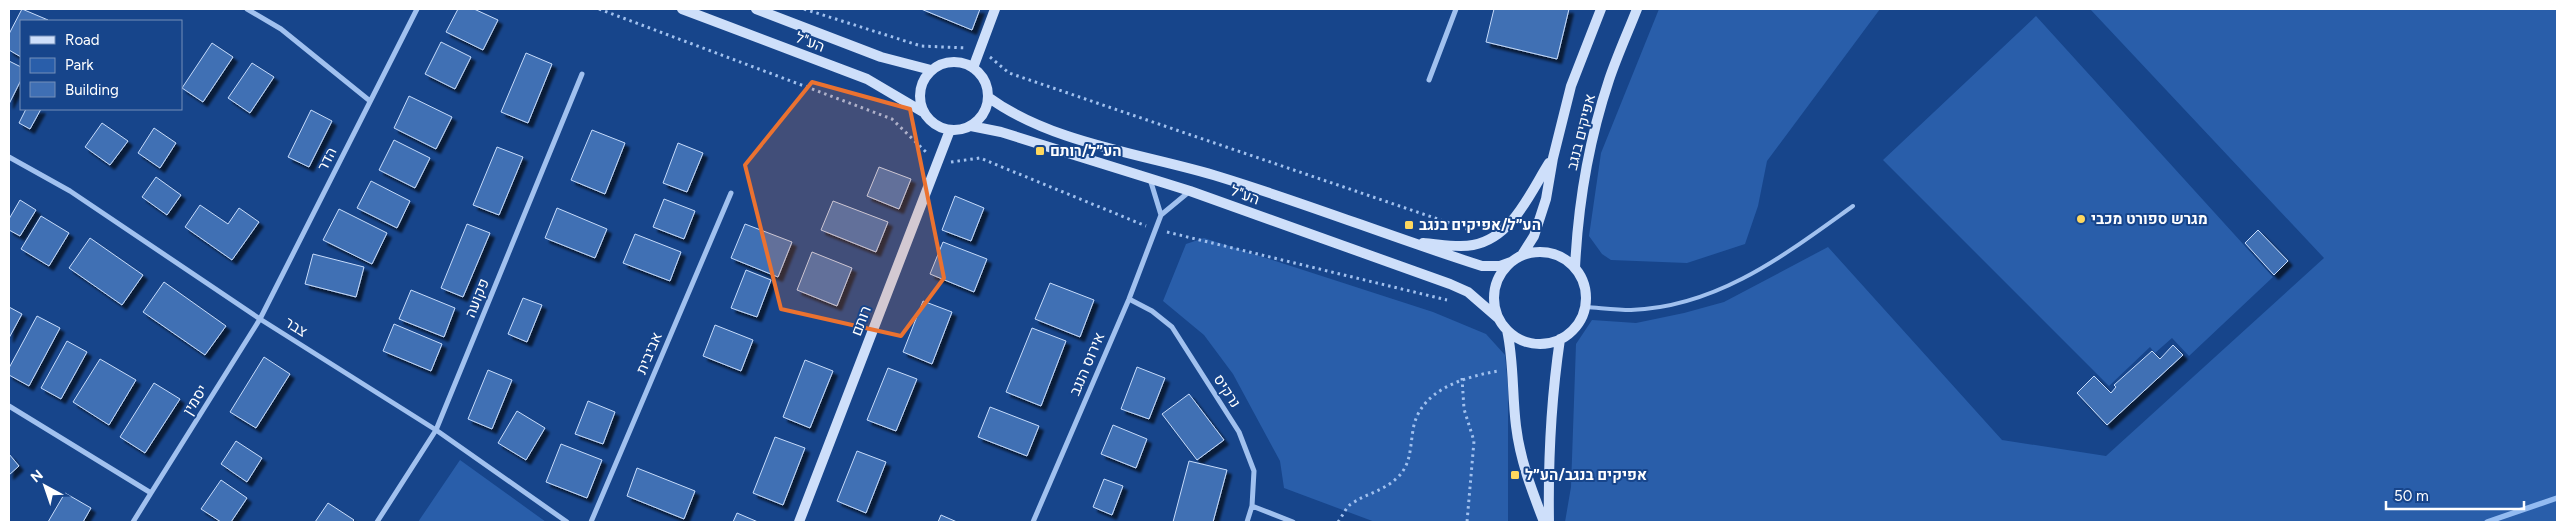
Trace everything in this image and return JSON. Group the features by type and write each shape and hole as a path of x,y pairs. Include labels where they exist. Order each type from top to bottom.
{"street":[{"path":"247,9 280,29 370,101"},
{"name":"הדר","path":"260,320 417,9"},
{"name":"הע\"ל","path":"682,9 867,79 923,112"},
{"name":"הע\"ל","path":"756,9 881,57 931,70"},
{"path":"973,68 996,9"},
{"path":"1429,80 1456,9"},
{"name":"אפיקים בנגב","path":"1522,255 1534,236 1571,86 1601,9"},
{"name":"אפיקים בנגב","path":"1576,268 1580,204 1591,150 1609,80 1637,9"},
{"path":"952,62 973,68 982,76 987,86 986,108 971,126 961,130 939,127 930,121 923,112 920,90 931,70 941,64 952,62"},
{"name":"פקועה","path":"377,522 436,430 582,74"},
{"name":"הע\"ל","path":"988,97 1011,114 1083,140 1220,177 1482,266 1500,266 1511,262"},
{"name":"הע\"ל","path":"971,126 1001,132 1190,191 1450,284 1468,292 1498,318"},
{"name":"רותם","path":"799,522 950,130"},
{"name":"צבר","path":"9,157 70,191 260,320 436,430 567,522"},
{"path":"1407,242 1472,245 1501,232 1512,221 1553,158"},
{"path":"1150,178 1160,215 1190,191"},
{"name":"אביבית","path":"591,522 731,192"},
{"name":"אירוס הנגב","path":"1033,522 1129,299 1160,215"},
{"path":"1536,252 1551,252 1564,258 1576,268 1583,279 1586,307 1581,320 1572,331 1560,339 1546,344 1532,343 1518,338 1507,330 1498,318 1494,303 1495,288 1500,274 1511,262 1522,255 1536,252"},
{"name":"נרקיס","path":"1129,299 1152,311 1172,327 1239,432 1254,471 1252,506 1247,522"},
{"name":"יסמין","path":"133,522 260,320"},
{"path":"1507,330 1513,368 1516,424 1521,454 1544,522"},
{"path":"1548,522 1549,438 1560,339"},
{"path":"9,406 151,493"},
{"path":"1252,506 1293,522"}],"lane":[{"path":"1586,307 1631,310 1675,305 1704,296 1745,278 1779,259 1853,206"}],"path":[{"path":"599,9 892,118 938,164 980,158 1155,229 1457,302"},
{"path":"804,9 921,46 980,48 1009,74 1467,229"},
{"path":"1338,522 1350,504 1379,492 1398,478 1409,460 1415,417 1429,400 1448,385 1462,378 1513,368"},
{"path":"1462,378 1464,409 1474,441 1467,522"}],"highlighted area":[{"path":"812,82 910,109 944,278 901,336 781,309 745,165"}],"green space":[{"path":"1659,9 1880,9 1767,161 1758,206 1745,244 1687,263 1611,260 1602,254 1589,236 1601,153"},
{"path":"2090,9 2557,9 2557,522 1565,522 1571,487 1576,344 1592,320 1636,323 1724,302 1828,247 2002,440 2106,456 2324,258"},
{"name":"מגרש ספורט מכבי","path":"2036,16 2273,277 2189,356 2172,338 2155,353 2150,347 2109,386 1883,160"},
{"path":"1204,238 1433,312 1486,334 1505,355 1508,387 1508,522 1375,522 1284,488 1280,461 1233,374 1204,335 1163,301 1186,244"},
{"path":"460,460 546,522 418,522"}],"building":[{"path":"22,9 48,20 20,20 20,56 9,50 9,34"},
{"path":"458,9 474,9 498,20 483,50 446,32"},
{"path":"921,9 980,9 972,30"},
{"path":"1494,9 1569,9 1557,59 1486,42"},
{"path":"441,42 471,57 455,89 425,74"},
{"path":"212,43 233,57 203,102 182,88"},
{"path":"526,53 552,64 528,123 501,112"},
{"path":"9,61 20,66 20,82 9,104"},
{"path":"252,63 274,77 250,113 228,98"},
{"path":"409,96 452,117 436,149 394,128"},
{"path":"26,110 40,110 30,129 19,123"},
{"path":"311,110 332,121 309,167 288,157"},
{"path":"102,123 128,141 110,165 85,147"},
{"path":"154,128 176,143 160,168 138,153"},
{"path":"592,130 625,143 605,194 571,180"},
{"path":"394,140 430,158 415,188 379,170"},
{"path":"678,143 703,153 687,192 663,183"},
{"path":"497,147 523,157 499,215 473,205"},
{"path":"879,167 911,179 899,209 867,196"},
{"path":"156,177 181,195 167,215 142,197"},
{"path":"371,181 410,201 397,228 357,208"},
{"path":"955,196 984,208 971,241 942,230"},
{"path":"664,199 695,211 684,239 653,227"},
{"path":"20,200 36,210 20,236 9,230 9,219"},
{"path":"833,201 888,222 876,252 821,230"},
{"path":"200,205 228,224 239,208 259,222 232,260 185,227"},
{"path":"557,208 607,229 595,258 545,238"},
{"path":"339,209 387,233 372,264 323,240"},
{"path":"41,216 69,233 49,266 21,249"},
{"path":"467,224 490,233 463,297 441,288"},
{"path":"745,224 792,242 778,277 731,258"},
{"path":"2258,230 2288,261 2274,275 2245,243"},
{"path":"635,234 681,252 670,281 623,263"},
{"path":"90,238 143,275 122,305 69,268"},
{"path":"943,242 987,259 974,292 930,274"},
{"path":"812,252 852,268 837,306 797,290"},
{"path":"313,254 364,267 356,297 305,284"},
{"path":"746,270 771,280 757,317 731,308"},
{"path":"164,282 226,326 205,355 143,312"},
{"path":"1050,283 1094,300 1080,337 1035,319"},
{"path":"411,290 455,308 444,337 399,319"},
{"path":"523,298 542,305 527,342 508,334"},
{"path":"923,301 952,312 932,364 903,352"},
{"path":"9,307 22,314 9,338"},
{"path":"37,316 60,328 29,386 9,375 9,368"},
{"path":"394,324 442,344 431,371 383,351"},
{"path":"715,325 753,340 741,371 703,356"},
{"path":"1032,328 1066,341 1041,406 1006,392"},
{"path":"67,341 87,352 61,399 41,388"},
{"path":"2173,345 2183,355 2107,425 2077,393 2094,376 2111,393 2116,387 2114,385 2152,351 2160,359"},
{"path":"264,357 290,374 256,428 230,412"},
{"path":"100,359 136,380 109,425 73,402"},
{"path":"805,360 833,371 810,428 783,417"},
{"path":"1137,367 1165,378 1149,419 1121,409"},
{"path":"888,368 917,379 896,431 867,420"},
{"path":"488,370 512,380 492,429 468,419"},
{"path":"154,383 180,399 145,453 120,437"},
{"path":"1189,394 1224,440 1197,460 1162,414"},
{"path":"588,401 615,412 603,444 575,434"},
{"path":"990,407 1039,426 1027,456 978,437"},
{"path":"517,411 545,428 526,460 498,443"},
{"path":"1113,425 1147,439 1136,468 1101,454"},
{"path":"775,437 805,448 783,505 753,493"},
{"path":"236,441 262,458 247,482 221,464"},
{"path":"561,444 602,460 587,498 546,482"},
{"path":"857,451 886,462 866,513 837,501"},
{"path":"9,454 19,466 9,475"},
{"path":"1189,461 1227,470 1213,522 1173,522"},
{"path":"637,468 695,491 684,519 627,496"},
{"path":"1104,479 1123,486 1112,515 1093,507"},
{"path":"221,480 247,498 231,522 221,522 201,509"},
{"path":"65,493 91,508 83,522 48,522"},
{"path":"328,503 354,520 352,522 315,522"},
{"path":"737,513 758,522 733,522"},
{"path":"941,515 957,522 938,522"}],"waterway":[{"path":"2487,522 2557,498"}],"place":[{"name":"הע״ל/רותם","path":"1040,151"},
{"name":"מגרש ספורט מכבי","path":"2081,219"},
{"name":"הע״ל/אפיקים בנגב","path":"1409,225"},
{"name":"אפיקים בנגב/הע״ל","path":"1515,475"}]}
